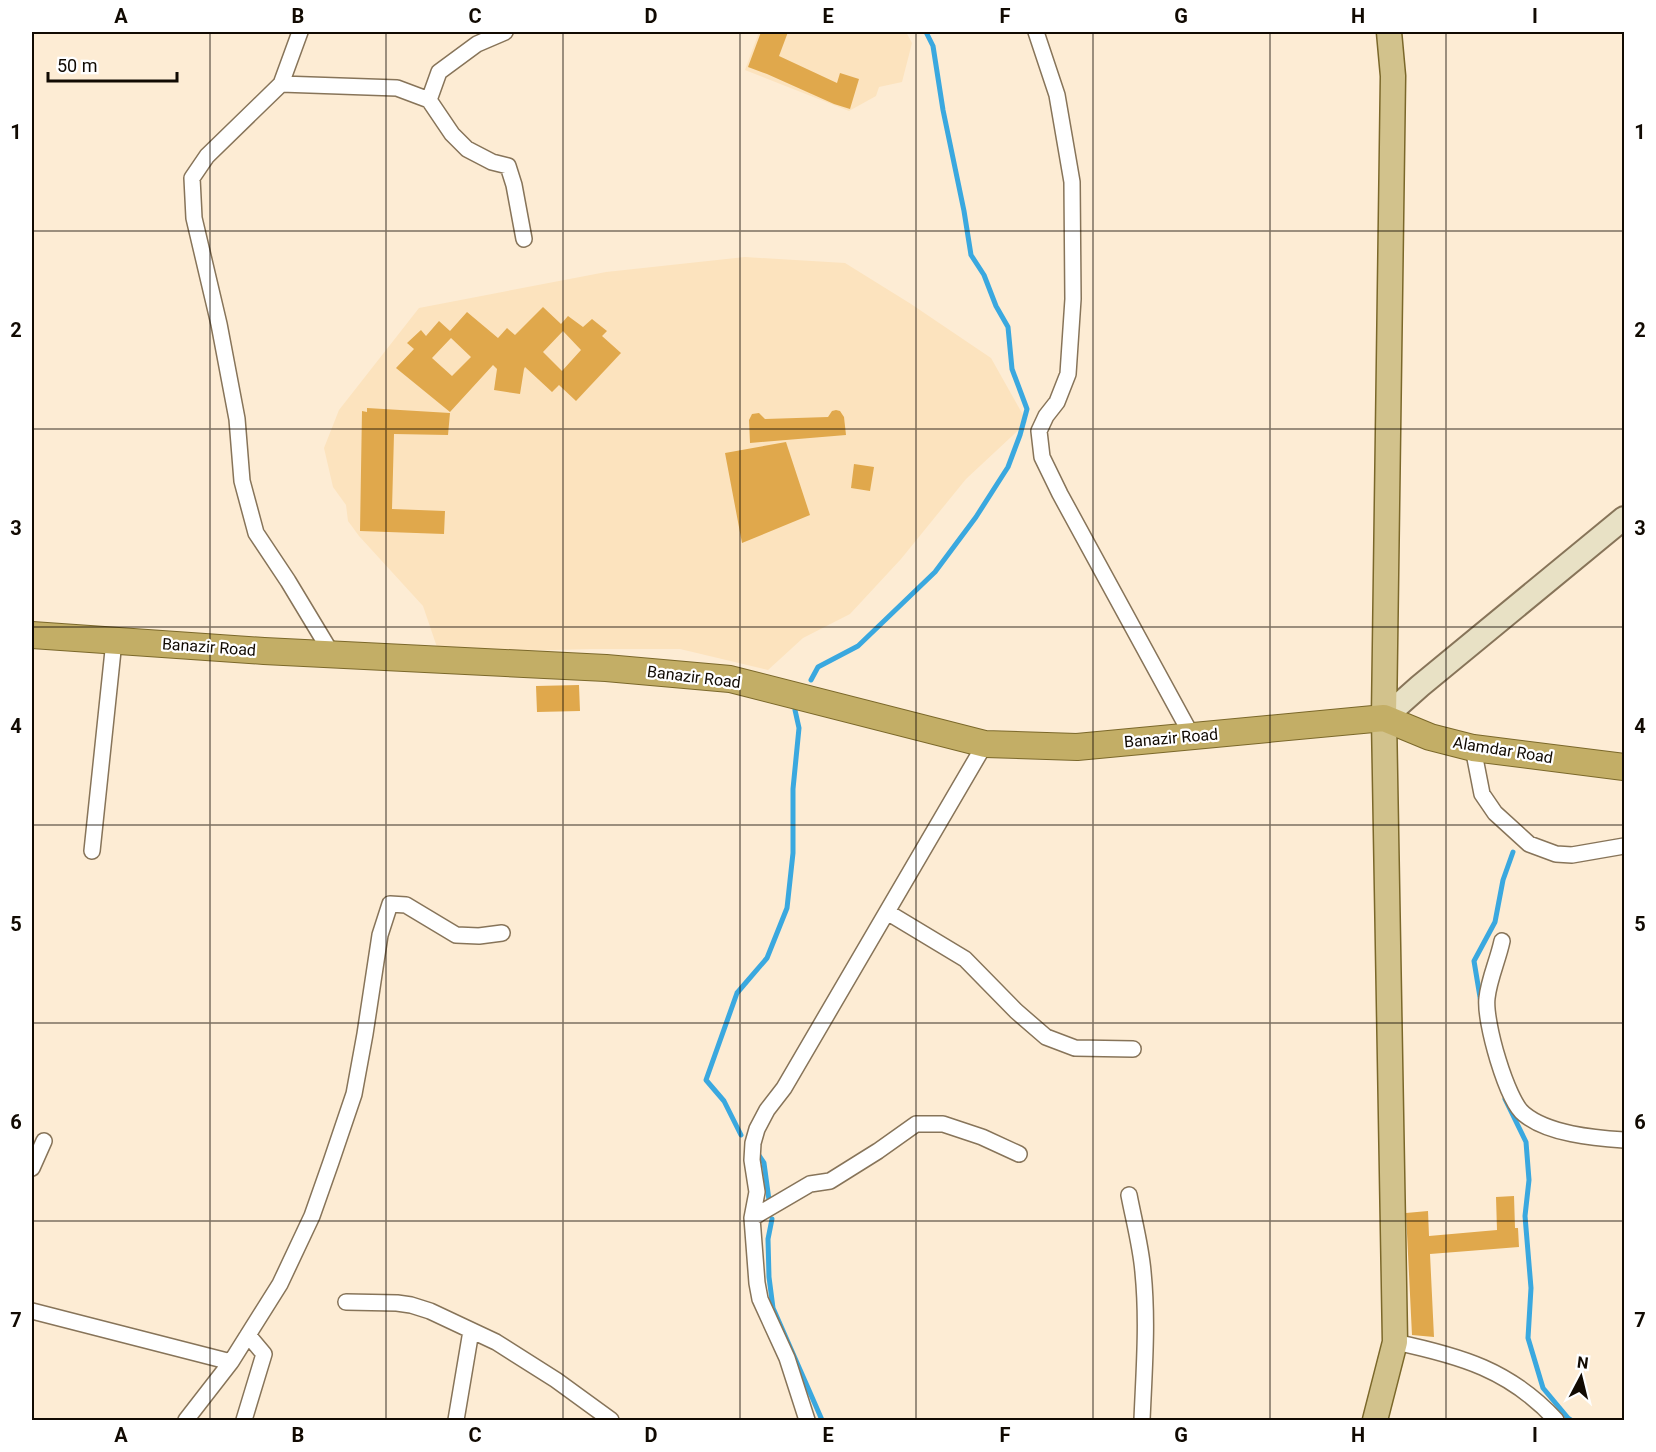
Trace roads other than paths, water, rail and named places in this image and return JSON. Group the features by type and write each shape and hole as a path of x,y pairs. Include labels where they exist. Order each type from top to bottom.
{"highway":[{"name":"Banazir Road","path":"32,635 606,668 730,679 985,744 1077,747 1384,718"},
{"name":"Alamdar Road","path":"1384,718 1430,737 1473,747 1624,767"}],"main road":[{"path":"1375,1420 1395,1342 1384,718 1393,76 1389,32"},
{"path":"1384,718 1624,518"}],"street":[{"path":"300,32 281,84 207,156 192,178 194,218 219,324 237,419 242,481 256,532 332,654"},
{"path":"429,100 439,72 477,44 505,32"},
{"path":"1036,32 1057,95 1072,182 1073,299 1068,374 1057,402 1046,416 1039,431 1042,458 1192,736"},
{"path":"281,84 397,88 429,100 452,134 467,149 492,162 508,166 524,239"},
{"path":"92,851 114,641"},
{"path":"807,1420 787,1358 760,1299 752,1218 757,1192 752,1160 753,1143 767,1110 784,1088 985,744"},
{"path":"1473,747 1482,794 1495,813 1529,844 1556,854 1572,855 1624,846"},
{"path":"186,1420 231,1362 280,1284 312,1216 354,1094 380,935 390,904 406,905 456,935 478,936 502,933"},
{"path":"887,912 965,959 1016,1011 1046,1037 1075,1048 1133,1049"},
{"path":"1502,941 1490,981 1486,1010 1499,1064 1512,1096 1522,1113 1554,1129 1596,1138 1624,1140"},
{"path":"752,1218 810,1184 830,1181 916,1124 943,1124 982,1137 1018,1154"},
{"path":"32,1168 44,1141"},
{"path":"1129,1195 1145,1289 1146,1332 1142,1420"},
{"path":"346,1302 398,1303 430,1311 496,1342 556,1380 611,1420"},
{"path":"32,1311 231,1362"},
{"path":"456,1420 471,1331"},
{"path":"244,1420 264,1354 248,1335"},
{"path":"1395,1342 1437,1350 1503,1376 1523,1389 1556,1420"}],"waterway":[{"path":"811,680 818,667 858,646 935,572 976,517 1008,467 1027,409 1012,369 1008,327 996,306 984,275 971,255 933,46 926,32"},
{"path":"741,1135 724,1101 706,1080 737,993 767,958 787,908 793,853 793,789 799,728 795,710"},
{"path":"1481,1003 1474,961 1495,922 1503,880 1513,852"},
{"path":"1505,1099 1526,1142 1529,1180 1525,1216 1531,1288 1528,1338 1543,1388 1571,1420"},
{"path":"758,1154 764,1163 769,1200"},
{"path":"772,1219 768,1239 773,1308 822,1420"}]}
